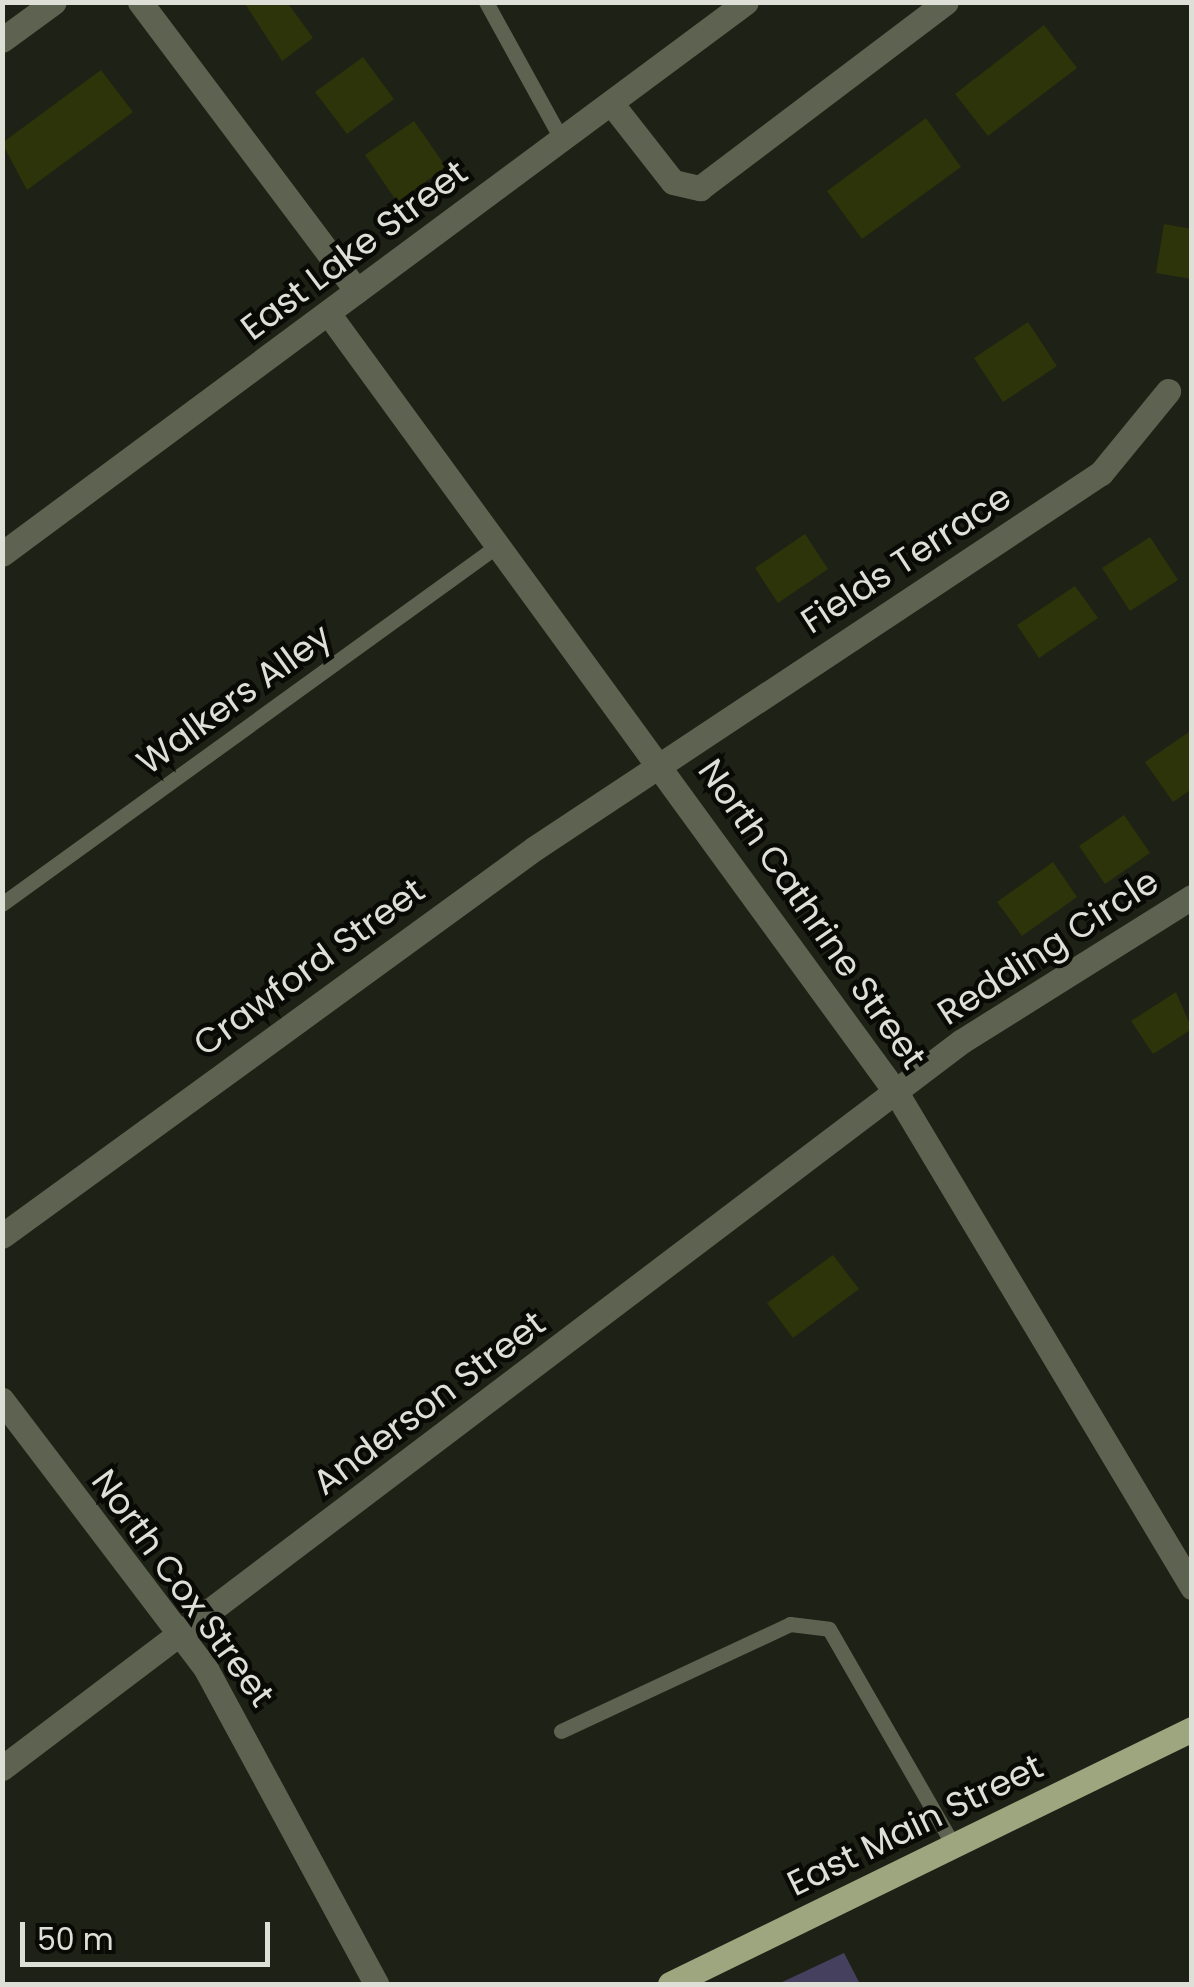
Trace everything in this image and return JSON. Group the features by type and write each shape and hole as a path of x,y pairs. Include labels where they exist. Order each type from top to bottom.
{"main road":[{"name":"East Main Street","path":"670,1984 1192,1729"}],"street":[{"path":"2,40 54,2"},
{"path":"140,2 357,291"},
{"name":"East Lake Street","path":"2,554 746,2"},
{"path":"611,103 673,182 700,188 946,2"},
{"name":"North Cathrine Street","path":"328,313 662,762 897,1094 1192,1587"},
{"name":"Fields Terrace","path":"662,762 1101,473 1168,392"},
{"name":"Crawford Street","path":"2,1236 662,762"},
{"name":"Redding Circle","path":"897,1094 962,1041 1192,897"},
{"name":"Anderson Street","path":"2,1768 897,1094"},
{"name":"North Cox Street","path":"2,1400 181,1634 231,1709 376,1984"}],"lane":[{"path":"486,2 562,140"},
{"name":"Walkers Alley","path":"2,904 500,543"},
{"path":"561,1731 790,1624 829,1629 954,1846"}],"shaded area":[{"path":"844,1953 860,1984 778,1984"}],"building":[{"path":"244,2 287,2 313,38 282,61"},
{"path":"1044,25 1077,68 988,136 955,94"},
{"path":"363,57 394,99 347,134 315,92"},
{"path":"101,70 133,112 27,190 2,143"},
{"path":"926,118 961,167 862,239 827,191"},
{"path":"414,121 446,167 397,202 365,155"},
{"path":"1164,224 1192,229 1192,279 1156,273"},
{"path":"1028,322 1057,366 1003,402 974,358"},
{"path":"805,534 828,569 778,603 755,568"},
{"path":"1150,537 1178,580 1130,611 1102,568"},
{"path":"1075,586 1098,618 1039,658 1017,625"},
{"path":"1192,730 1192,789 1173,802 1145,762"},
{"path":"1124,815 1150,853 1105,884 1079,846"},
{"path":"1053,862 1077,897 1022,936 997,902"},
{"path":"1176,992 1192,1029 1153,1054 1131,1021"},
{"path":"833,1255 859,1289 793,1338 767,1303"}]}
